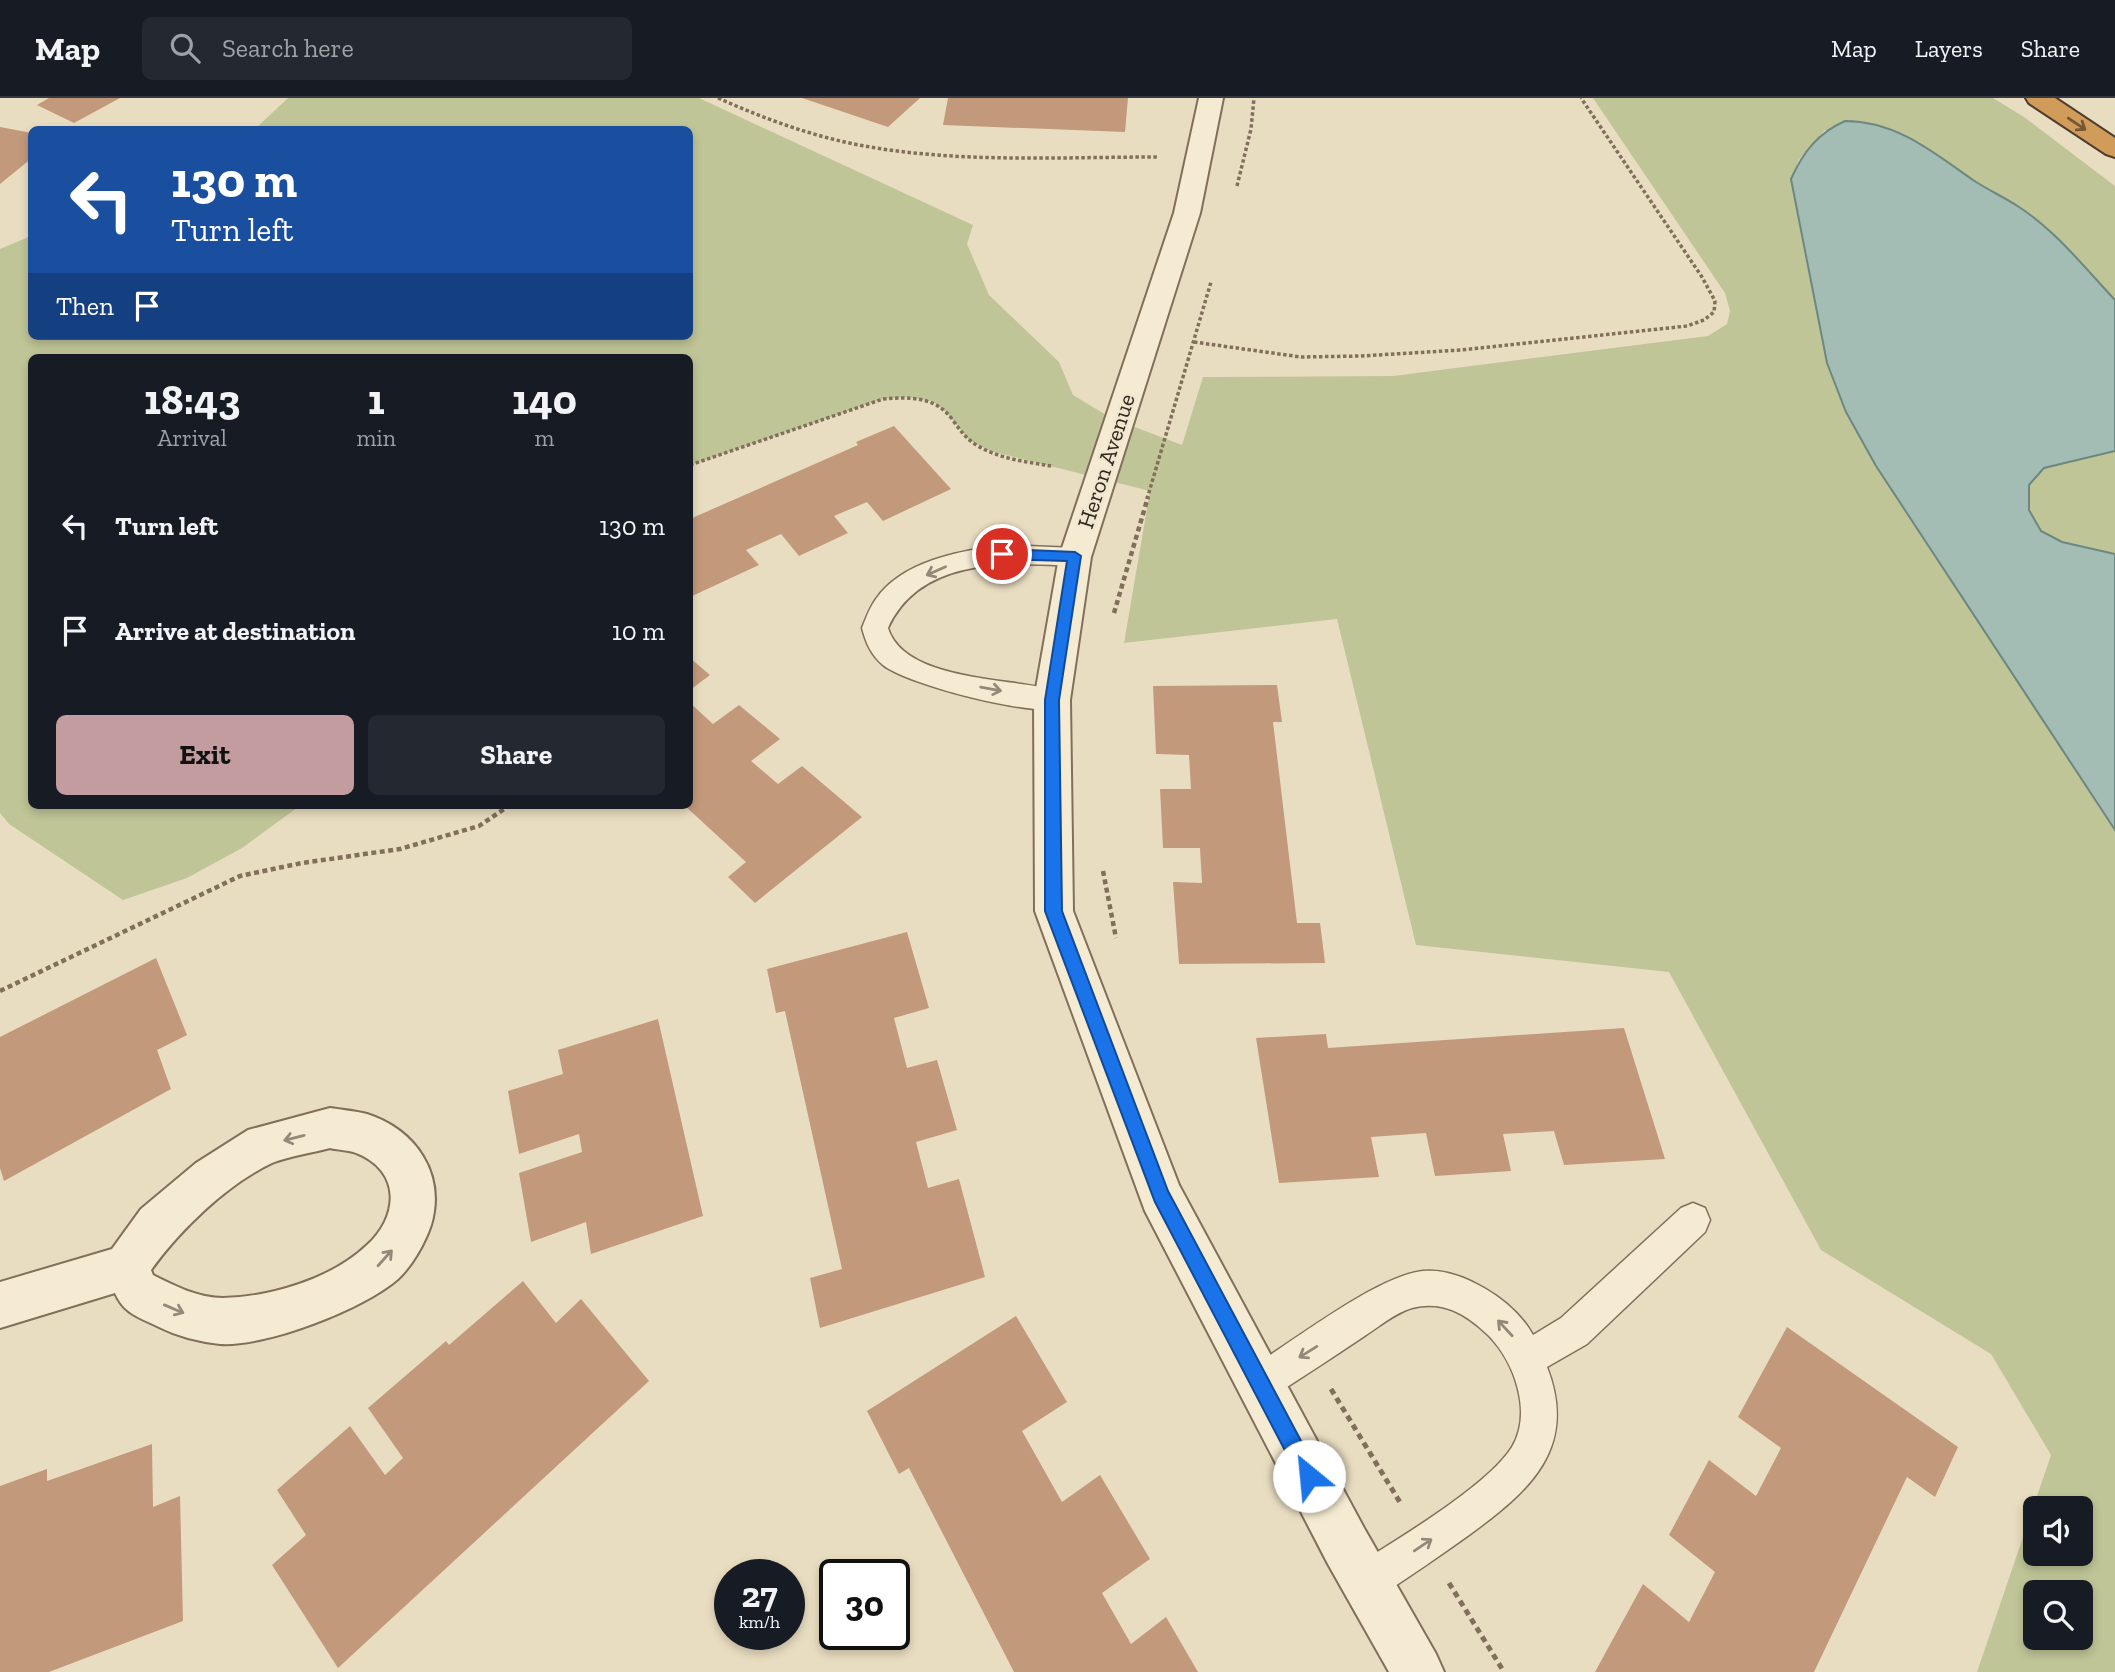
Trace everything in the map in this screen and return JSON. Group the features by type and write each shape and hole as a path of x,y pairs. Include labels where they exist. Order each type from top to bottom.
{"highway":[{"path":"2038,98 2115,149"}],"street":[{"name":"Heron Avenue","path":"1211,98 1187,213 1075,556 1052,700 1054,911 1161,1196 1366,1582 1418,1672"},
{"path":"0,1305 125,1267 166,1217 211,1178 263,1145 330,1128 365,1133 389,1150 412,1176 414,1206 407,1229 383,1262 354,1282 306,1304 266,1315 222,1321 180,1313 137,1291 125,1267"}],"lane":[{"path":"1052,700 950,682 905,667 882,648 875,628 886,604 908,583 958,561 1002,554 1075,556"},
{"path":"1527,1359 1574,1331 1693,1220"},
{"path":"1260,1382 1393,1298 1419,1289 1440,1288 1464,1295 1490,1312 1512,1333 1527,1359 1537,1389 1537,1421 1534,1441 1521,1467 1502,1487 1425,1544 1366,1582"}],"path":[{"path":"718,98 750,113 832,139 888,150 946,155 1158,157"},
{"path":"1113,615 1194,342 1301,356 1361,356 1461,350 1687,326 1704,320 1714,312 1715,301 1702,277 1581,98"},
{"path":"693,464 883,399 907,397 932,401 945,411 969,440 990,452 1051,466"},
{"path":"0,991 240,876 302,863 400,849 437,840 479,826 504,809"},
{"path":"1101,865 1117,944"},
{"path":"1308,1352 1503,1672"}],"green space":[{"path":"288,98 699,98 973,225 967,244 989,295 1059,362 1073,395 1111,418 1182,445 1203,377 1393,376 1708,336 1727,324 1730,311 1725,293 1593,98 1993,98 2024,117 2115,186 2115,300 2051,233 2020,208 1918,142 1825,130 1799,160 1791,179 1827,363 1846,412 1876,466 2115,830 2115,1672 1977,1672 2023,1537 2023,1566 2093,1566 2093,1496 2037,1496 2051,1455 1991,1354 1821,1250 1669,972 1416,945 1337,619 1124,643 1150,491 990,451 969,440 945,411 932,401 907,397 883,399 693,464 693,354 28,354 28,809 296,809 242,848 187,878 123,900 9,824 0,813 0,249 28,237 28,340 693,340 693,126 258,126"},
{"path":"2115,451 2115,554 2062,542 2041,531 2029,510 2029,485 2044,468"}],"water":[{"path":"1845,121 1864,122 1897,132 2019,207 2058,239 2115,300 2115,451 2044,468 2029,485 2029,510 2041,531 2062,542 2115,554 2115,830 1876,466 1846,412 1827,363 1791,179 1812,144"}],"building":[{"path":"49,98 120,98 74,123 37,105"},
{"path":"802,98 920,98 888,127"},
{"path":"948,98 1128,98 1125,132 943,125"},
{"path":"0,127 28,132 28,161 0,184"},
{"path":"894,426 951,489 883,521 867,502 834,516 848,533 799,556 781,534 746,550 759,565 693,596 693,518 858,445 856,442"},
{"path":"693,661 710,675 693,688"},
{"path":"1277,685 1282,722 1273,722 1297,923 1320,923 1325,963 1179,964 1173,882 1202,883 1200,848 1163,848 1160,789 1191,789 1189,755 1156,754 1153,686"},
{"path":"739,705 780,739 751,761 778,784 802,766 862,817 755,903 728,877 746,862 688,809 693,809 693,706 713,724"},
{"path":"907,932 929,1008 894,1018 907,1068 937,1060 957,1130 916,1142 928,1188 959,1179 985,1277 820,1328 810,1278 842,1269 785,1011 776,1013 767,969"},
{"path":"156,958 187,1035 157,1050 171,1089 4,1181 0,1168 0,1037"},
{"path":"658,1019 703,1216 591,1254 586,1222 531,1242 519,1173 582,1152 579,1134 519,1154 508,1091 563,1074 558,1050"},
{"path":"1624,1028 1665,1159 1564,1165 1554,1131 1503,1134 1511,1171 1435,1176 1426,1133 1371,1137 1379,1177 1279,1183 1256,1038 1326,1034 1328,1048"},
{"path":"523,1281 556,1323 581,1299 649,1381 338,1668 272,1565 306,1535 277,1490 350,1426 385,1475 403,1458 368,1408 446,1341 449,1345"},
{"path":"1016,1316 1067,1402 1022,1431 1062,1502 1100,1475 1150,1559 1102,1593 1131,1644 1166,1617 1198,1672 1014,1672 909,1468 899,1474 867,1411"},
{"path":"1787,1327 1958,1447 1935,1497 1907,1477 1814,1672 1595,1672 1643,1584 1689,1622 1715,1572 1669,1535 1709,1460 1756,1496 1781,1448 1738,1417"},
{"path":"152,1444 153,1507 180,1496 183,1621 49,1672 0,1672 0,1486 47,1469 47,1481"}],"route":[{"path":"1002,554 1075,556 1052,700 1054,911 1161,1196 1309,1476"}]}
